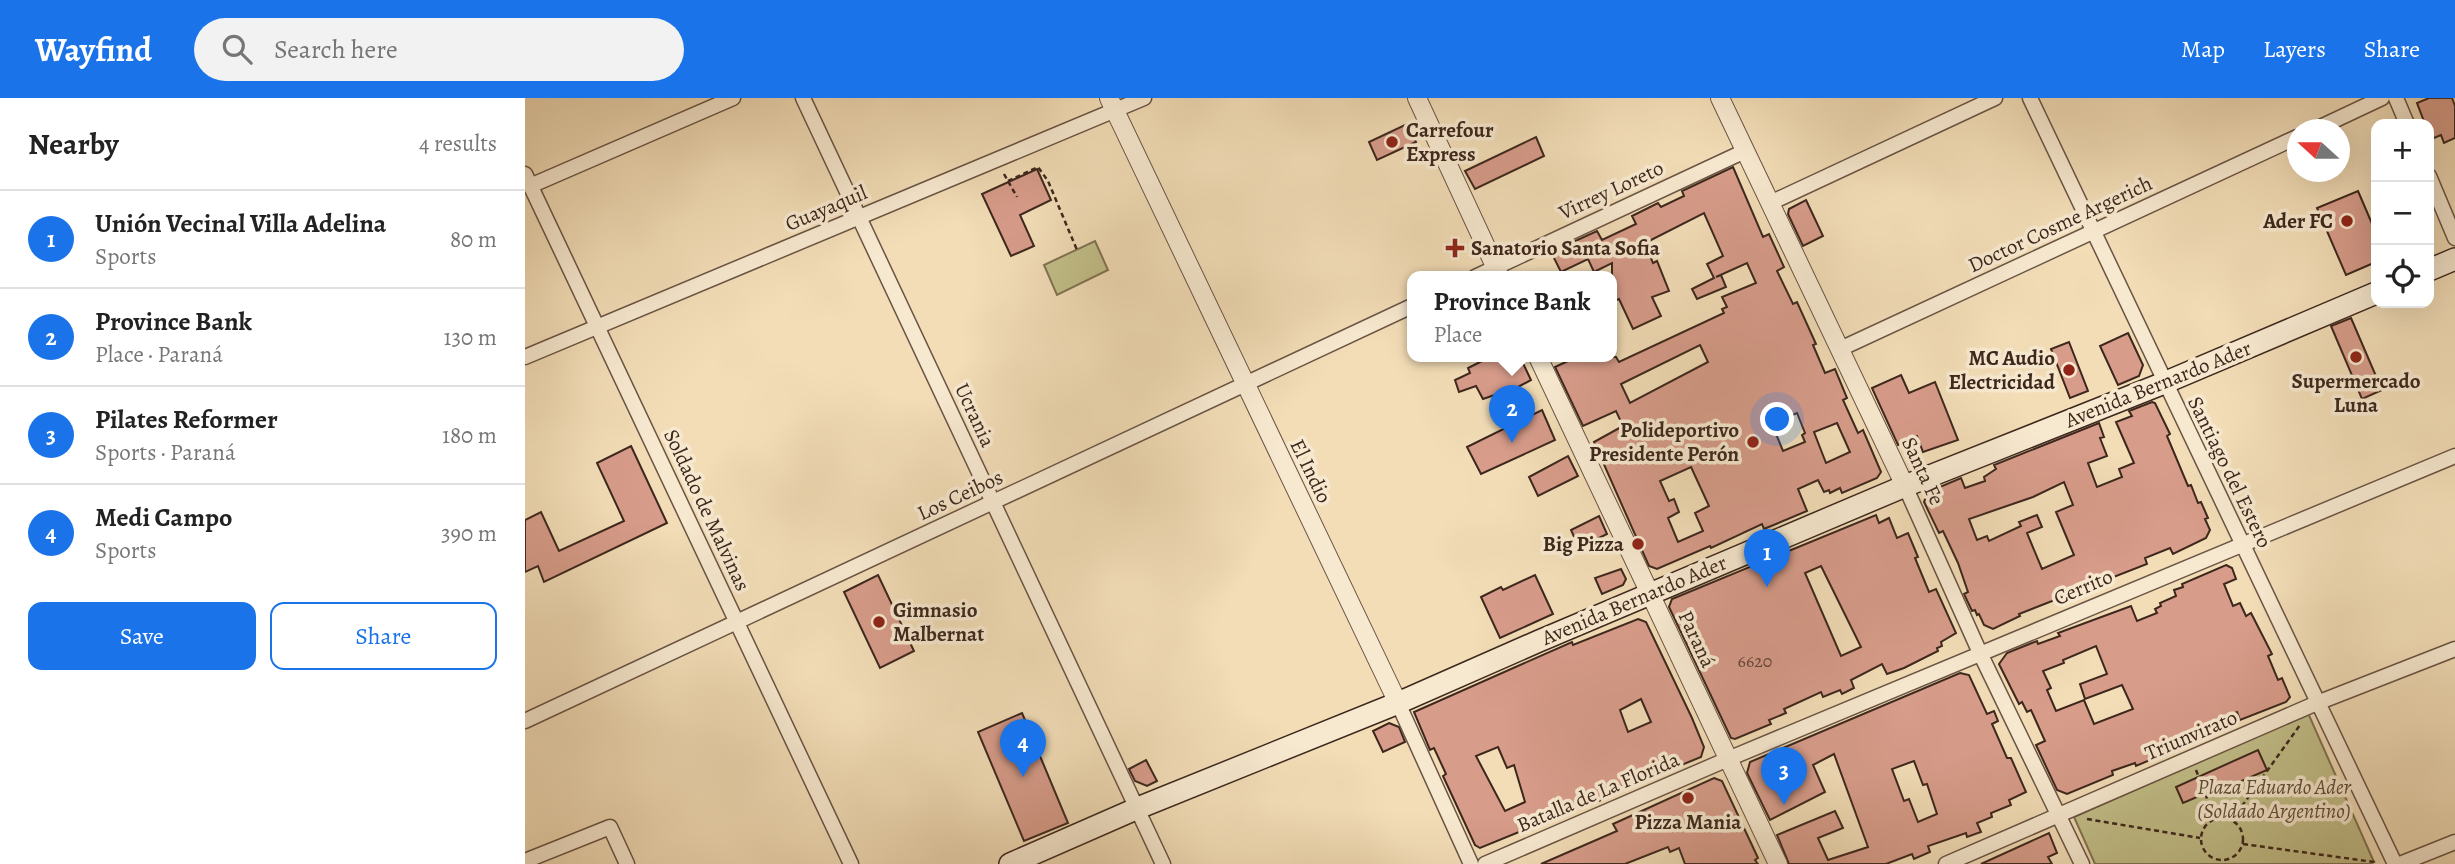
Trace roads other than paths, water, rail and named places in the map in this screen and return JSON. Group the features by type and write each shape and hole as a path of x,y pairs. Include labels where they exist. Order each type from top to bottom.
{"main road":[{"path":"2434,268 2455,259"},
{"name":"Avenida Bernardo Ader","path":"1010,864 1138,808 1398,703 1905,486 2164,383 2371,295"}],"street":[{"path":"528,180 733,98"},
{"name":"Ucrania","path":"803,98 1163,864"},
{"name":"Guayaquil","path":"525,357 859,217 1112,104 1144,98"},
{"path":"1417,98 1497,271"},
{"name":"Santa Fe","path":"1720,98 1905,486 1980,653 2065,813 2082,864"},
{"path":"1770,203 1995,98"},
{"name":"Santiago del Estero","path":"2030,98 2241,544 2312,705 2397,864"},
{"path":"2337,119 2382,98"},
{"path":"2396,98 2405,119"},
{"name":"El Indio","path":"1112,104 1398,703 1471,864"},
{"name":"Doctor Cosme Argerich","path":"1840,349 2287,142"},
{"name":"Virrey Loreto","path":"1499,271 1745,151"},
{"name":"Soldado de Malvinas","path":"528,180 851,864"},
{"path":"2432,182 2455,238"},
{"name":"Los Ceibos","path":"525,721 1407,308"},
{"name":"Paraná","path":"1540,362 1778,864"},
{"name":"Cerrito","path":"1728,759 2455,456"},
{"name":"Triunvirato","path":"1946,864 2312,705 2455,649"},
{"name":"Batalla de La Florida","path":"1485,864 1728,759"},
{"path":"525,861 610,827 627,864"},
{"path":"2397,864 2455,842"}],"place":[{"name":"Carrefour Express","path":"1392,142"},
{"name":"Ader FC","path":"2347,221"},
{"name":"Sanatorio Santa Sofia","path":"1455,248"},
{"name":"Supermercado Luna","path":"2356,357"},
{"name":"MC Audio Electricidad","path":"2069,370"},
{"name":"Polideportivo Presidente Perón","path":"1753,442"},
{"name":"Province Bank","path":"1512,443"},
{"name":"Big Pizza","path":"1638,544"},
{"name":"Unión Vecinal Villa Adelina","path":"1767,587"},
{"name":"Gimnasio Malbernat","path":"879,622"},
{"name":"Medi Campo","path":"1023,777"},
{"name":"Pizza Mania","path":"1688,798"},
{"name":"Pilates Reformer","path":"1784,805"}],"park label":[{"name":"Plaza Eduardo Ader (Soldado Argentino)","path":"2274,799"}]}
